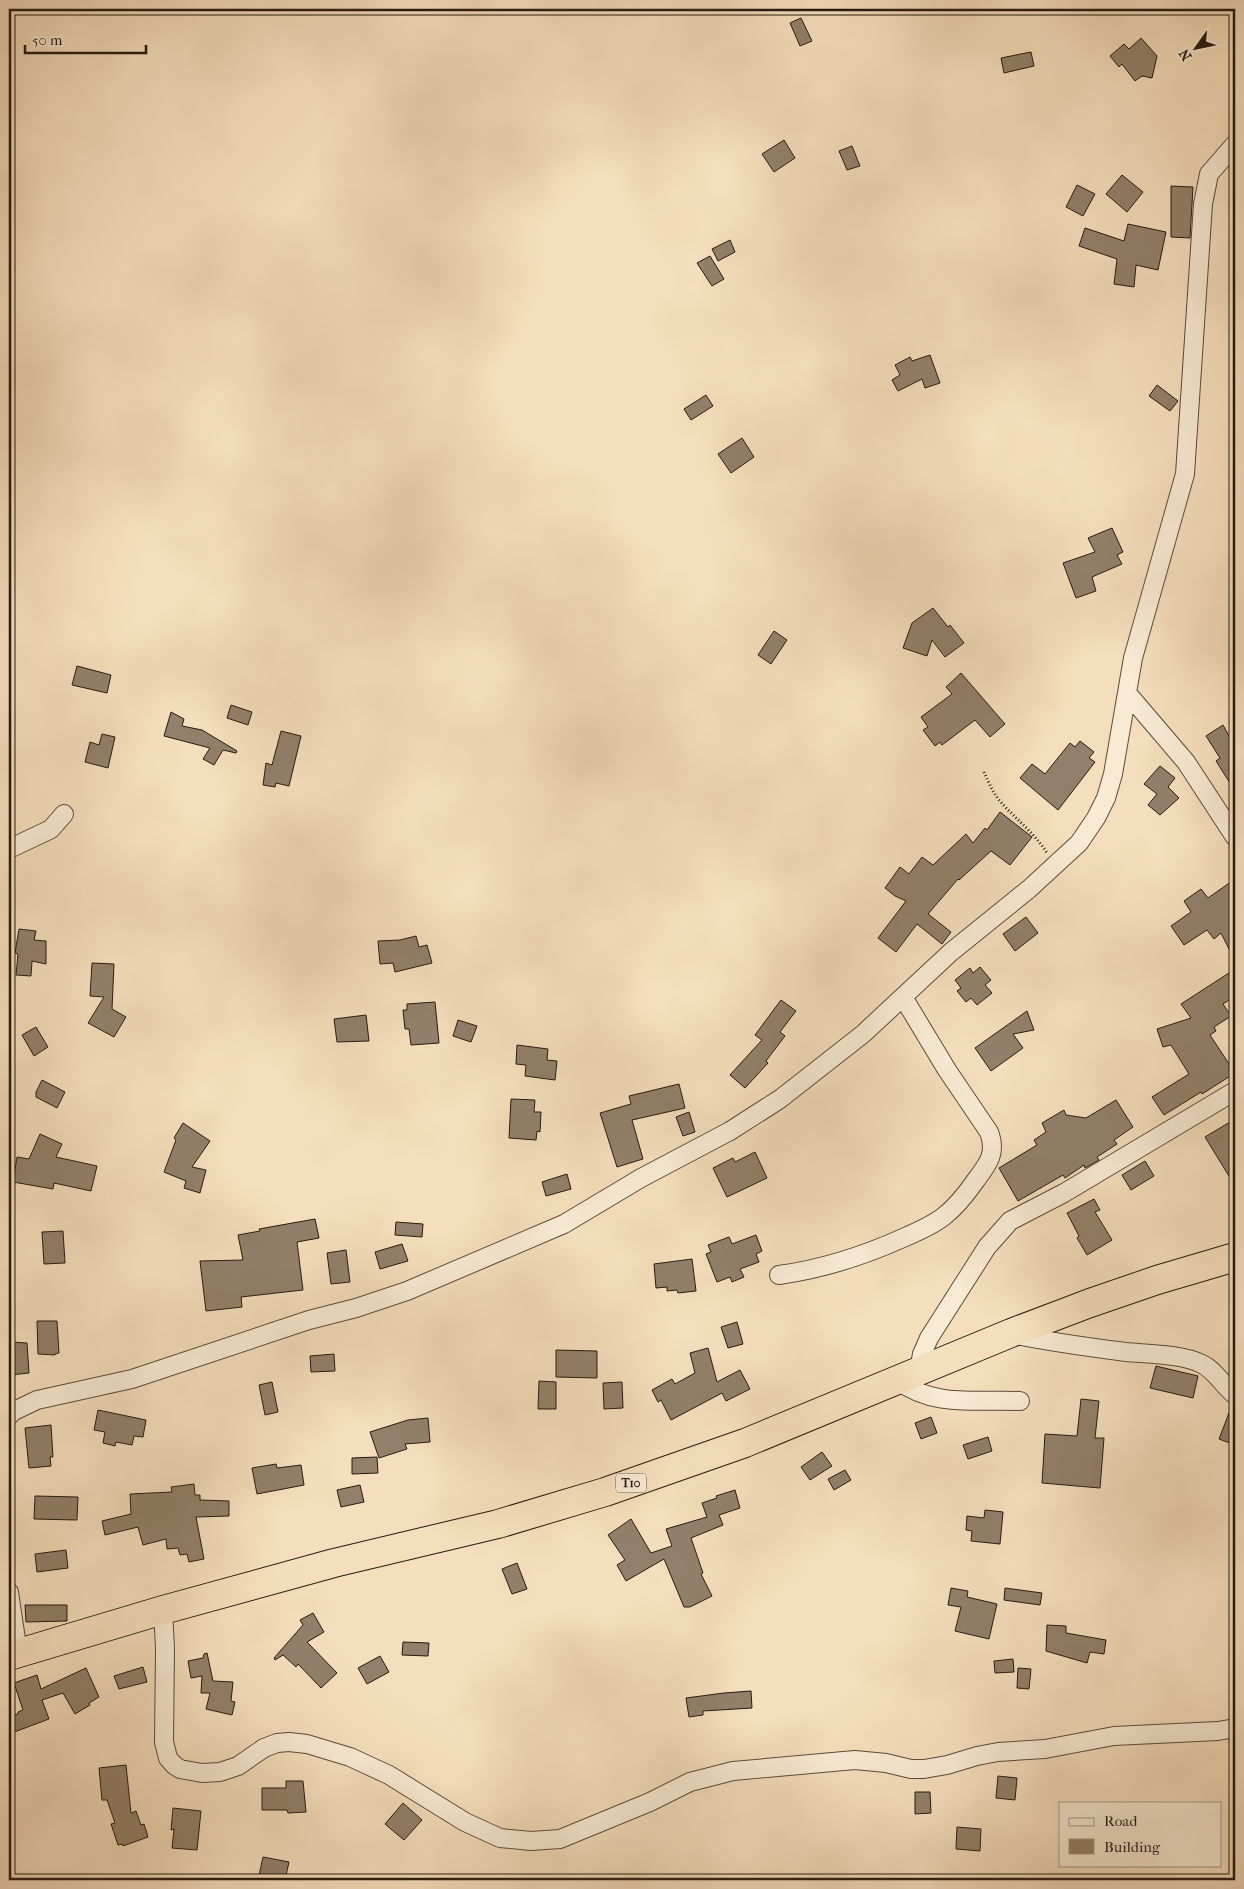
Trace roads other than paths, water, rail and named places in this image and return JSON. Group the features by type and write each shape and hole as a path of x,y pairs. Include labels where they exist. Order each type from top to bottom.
{"highway":[{"name":"T10","path":"14,1654 163,1610 334,1563 498,1524 605,1492 754,1440 1011,1334 1157,1280 1235,1257"}],"street":[{"path":"10,1409 36,1400 132,1379 309,1320 356,1308 407,1291 545,1232 581,1214 640,1178 730,1131 780,1099 863,1034 951,952 1056,866 1078,843 1096,818 1106,798 1113,774 1133,658 1185,474 1203,204 1209,174 1235,144"},
{"path":"1128,694 1186,762 1235,837"},
{"path":"9,849 52,829 64,814"},
{"path":"779,1275 814,1270 844,1261 925,1228 943,1217 967,1193 986,1168 993,1151 993,1142 989,1132 947,1070 904,997"},
{"path":"1020,1400 951,1400 932,1398 914,1391 908,1376 922,1354 929,1338 988,1247 1010,1221 1064,1193 1235,1091"},
{"path":"1011,1334 1047,1342 1150,1354 1200,1363 1209,1368 1225,1387 1235,1395"},
{"path":"9,1592 14,1654"},
{"path":"163,1610 166,1648 164,1742 168,1758 174,1765 180,1769 202,1773 220,1772 238,1766 264,1748 277,1743 307,1744 350,1757 389,1774 465,1822 500,1838 531,1841 560,1839 650,1802 690,1782 733,1771 855,1760 886,1763 911,1769 924,1769 946,1766 976,1756 998,1752 1045,1749 1114,1736 1218,1731 1235,1728"}]}
